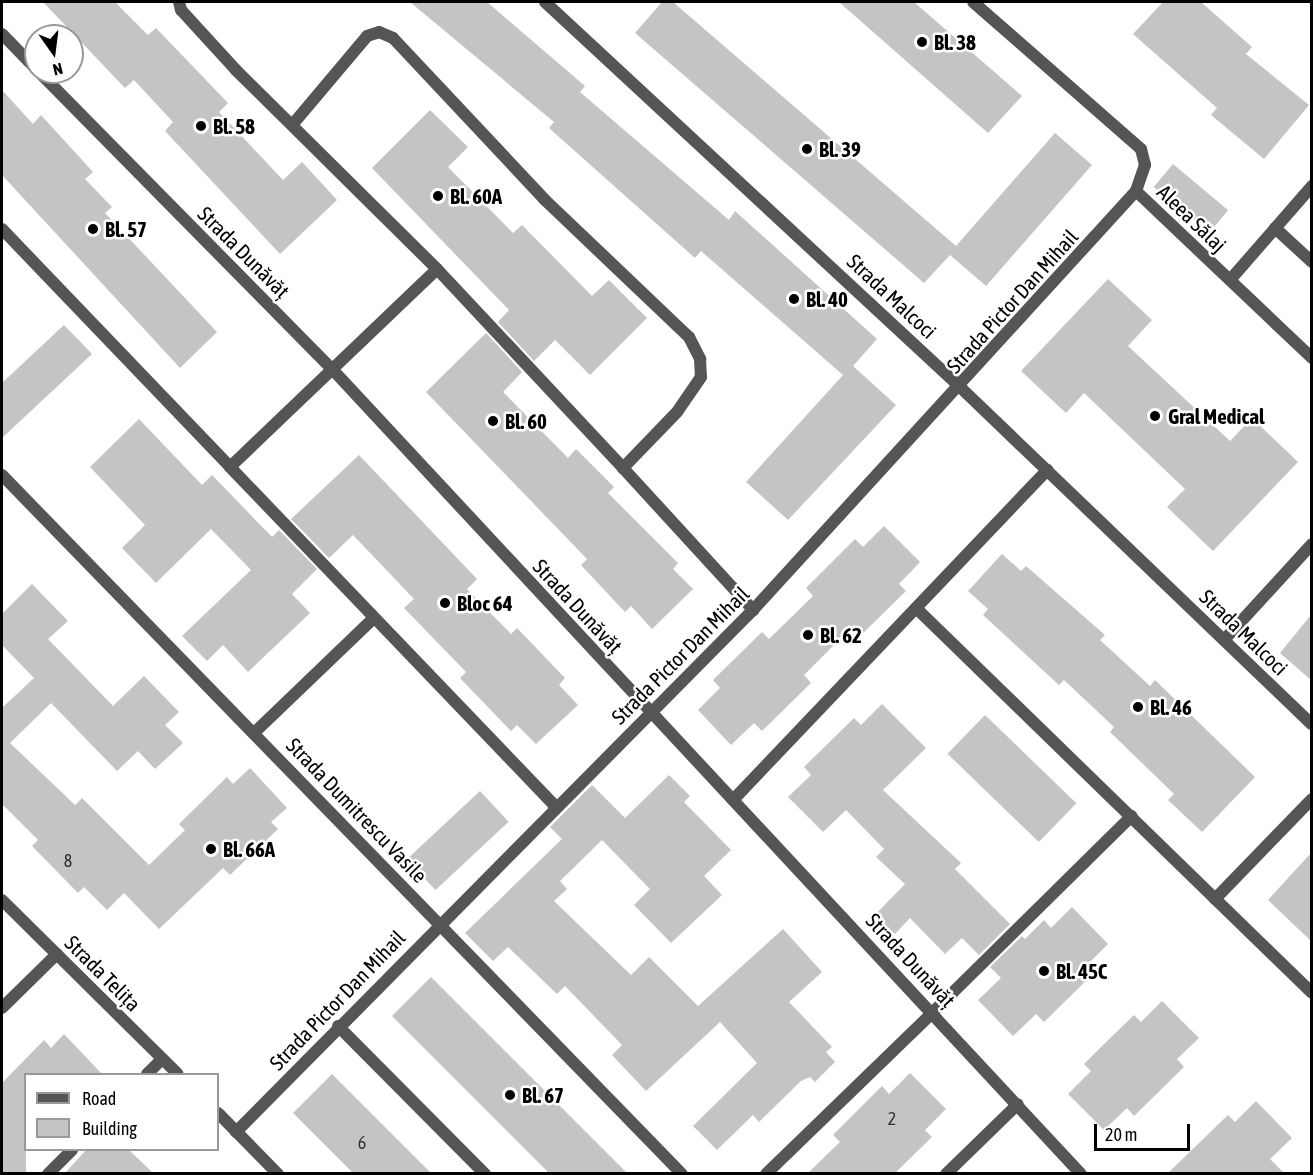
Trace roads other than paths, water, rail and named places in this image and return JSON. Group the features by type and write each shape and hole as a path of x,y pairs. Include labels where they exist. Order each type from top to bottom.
{"street":[{"path":"179,2 236,70 437,269 753,610"},
{"name":"Strada Malcoci","path":"544,2 960,387 1311,724"},
{"name":"Aleea Sălaj","path":"973,2 1141,149 1145,165 1136,191 1311,358"},
{"path":"293,124 367,36 379,32 393,38 545,200 689,337 700,359 701,377 677,412 623,468"},
{"path":"2,34 24,57"},
{"name":"Strada Dunăvăț","path":"51,84 333,370 650,714 734,800 1081,1173"},
{"path":"1230,280 1311,186"},
{"name":"Strada Pictor Dan Mihail","path":"236,1131 555,806 753,610 960,387 1136,191"},
{"path":"1275,228 1311,262"},
{"path":"2,229 373,619 555,806"},
{"path":"230,468 437,269"},
{"path":"734,800 1047,470"},
{"name":"Strada Dumitrescu Vasile","path":"2,475 255,732 682,1173"},
{"path":"1224,640 1311,544"},
{"path":"916,608 1132,816 1311,993"},
{"path":"255,732 373,619"},
{"path":"1215,899 1311,800"},
{"path":"766,1173 1132,816"},
{"name":"Strada Telița","path":"2,900 177,1073"},
{"path":"2,1008 57,954"},
{"path":"338,1026 485,1173"},
{"path":"148,1073 162,1059"},
{"path":"946,1173 1018,1104"},
{"path":"219,1114 278,1173"},
{"path":"48,1173 70,1151"}],"place":[{"name":"Bl. 38","path":"922,42"},
{"name":"Bl. 58","path":"201,126"},
{"name":"Bl. 39","path":"807,149"},
{"name":"Bl. 60A","path":"438,196"},
{"name":"Bl. 57","path":"93,229"},
{"name":"Bl. 40","path":"794,299"},
{"name":"Gral Medical","path":"1155,416"},
{"name":"Bl. 60","path":"493,421"},
{"name":"Bloc 64","path":"445,603"},
{"name":"Bl. 62","path":"808,635"},
{"name":"Bl. 46","path":"1138,707"},
{"name":"Bl. 66A","path":"211,849"},
{"name":"Bl. 45C","path":"1044,971"},
{"name":"Bl. 67","path":"510,1095"}]}
